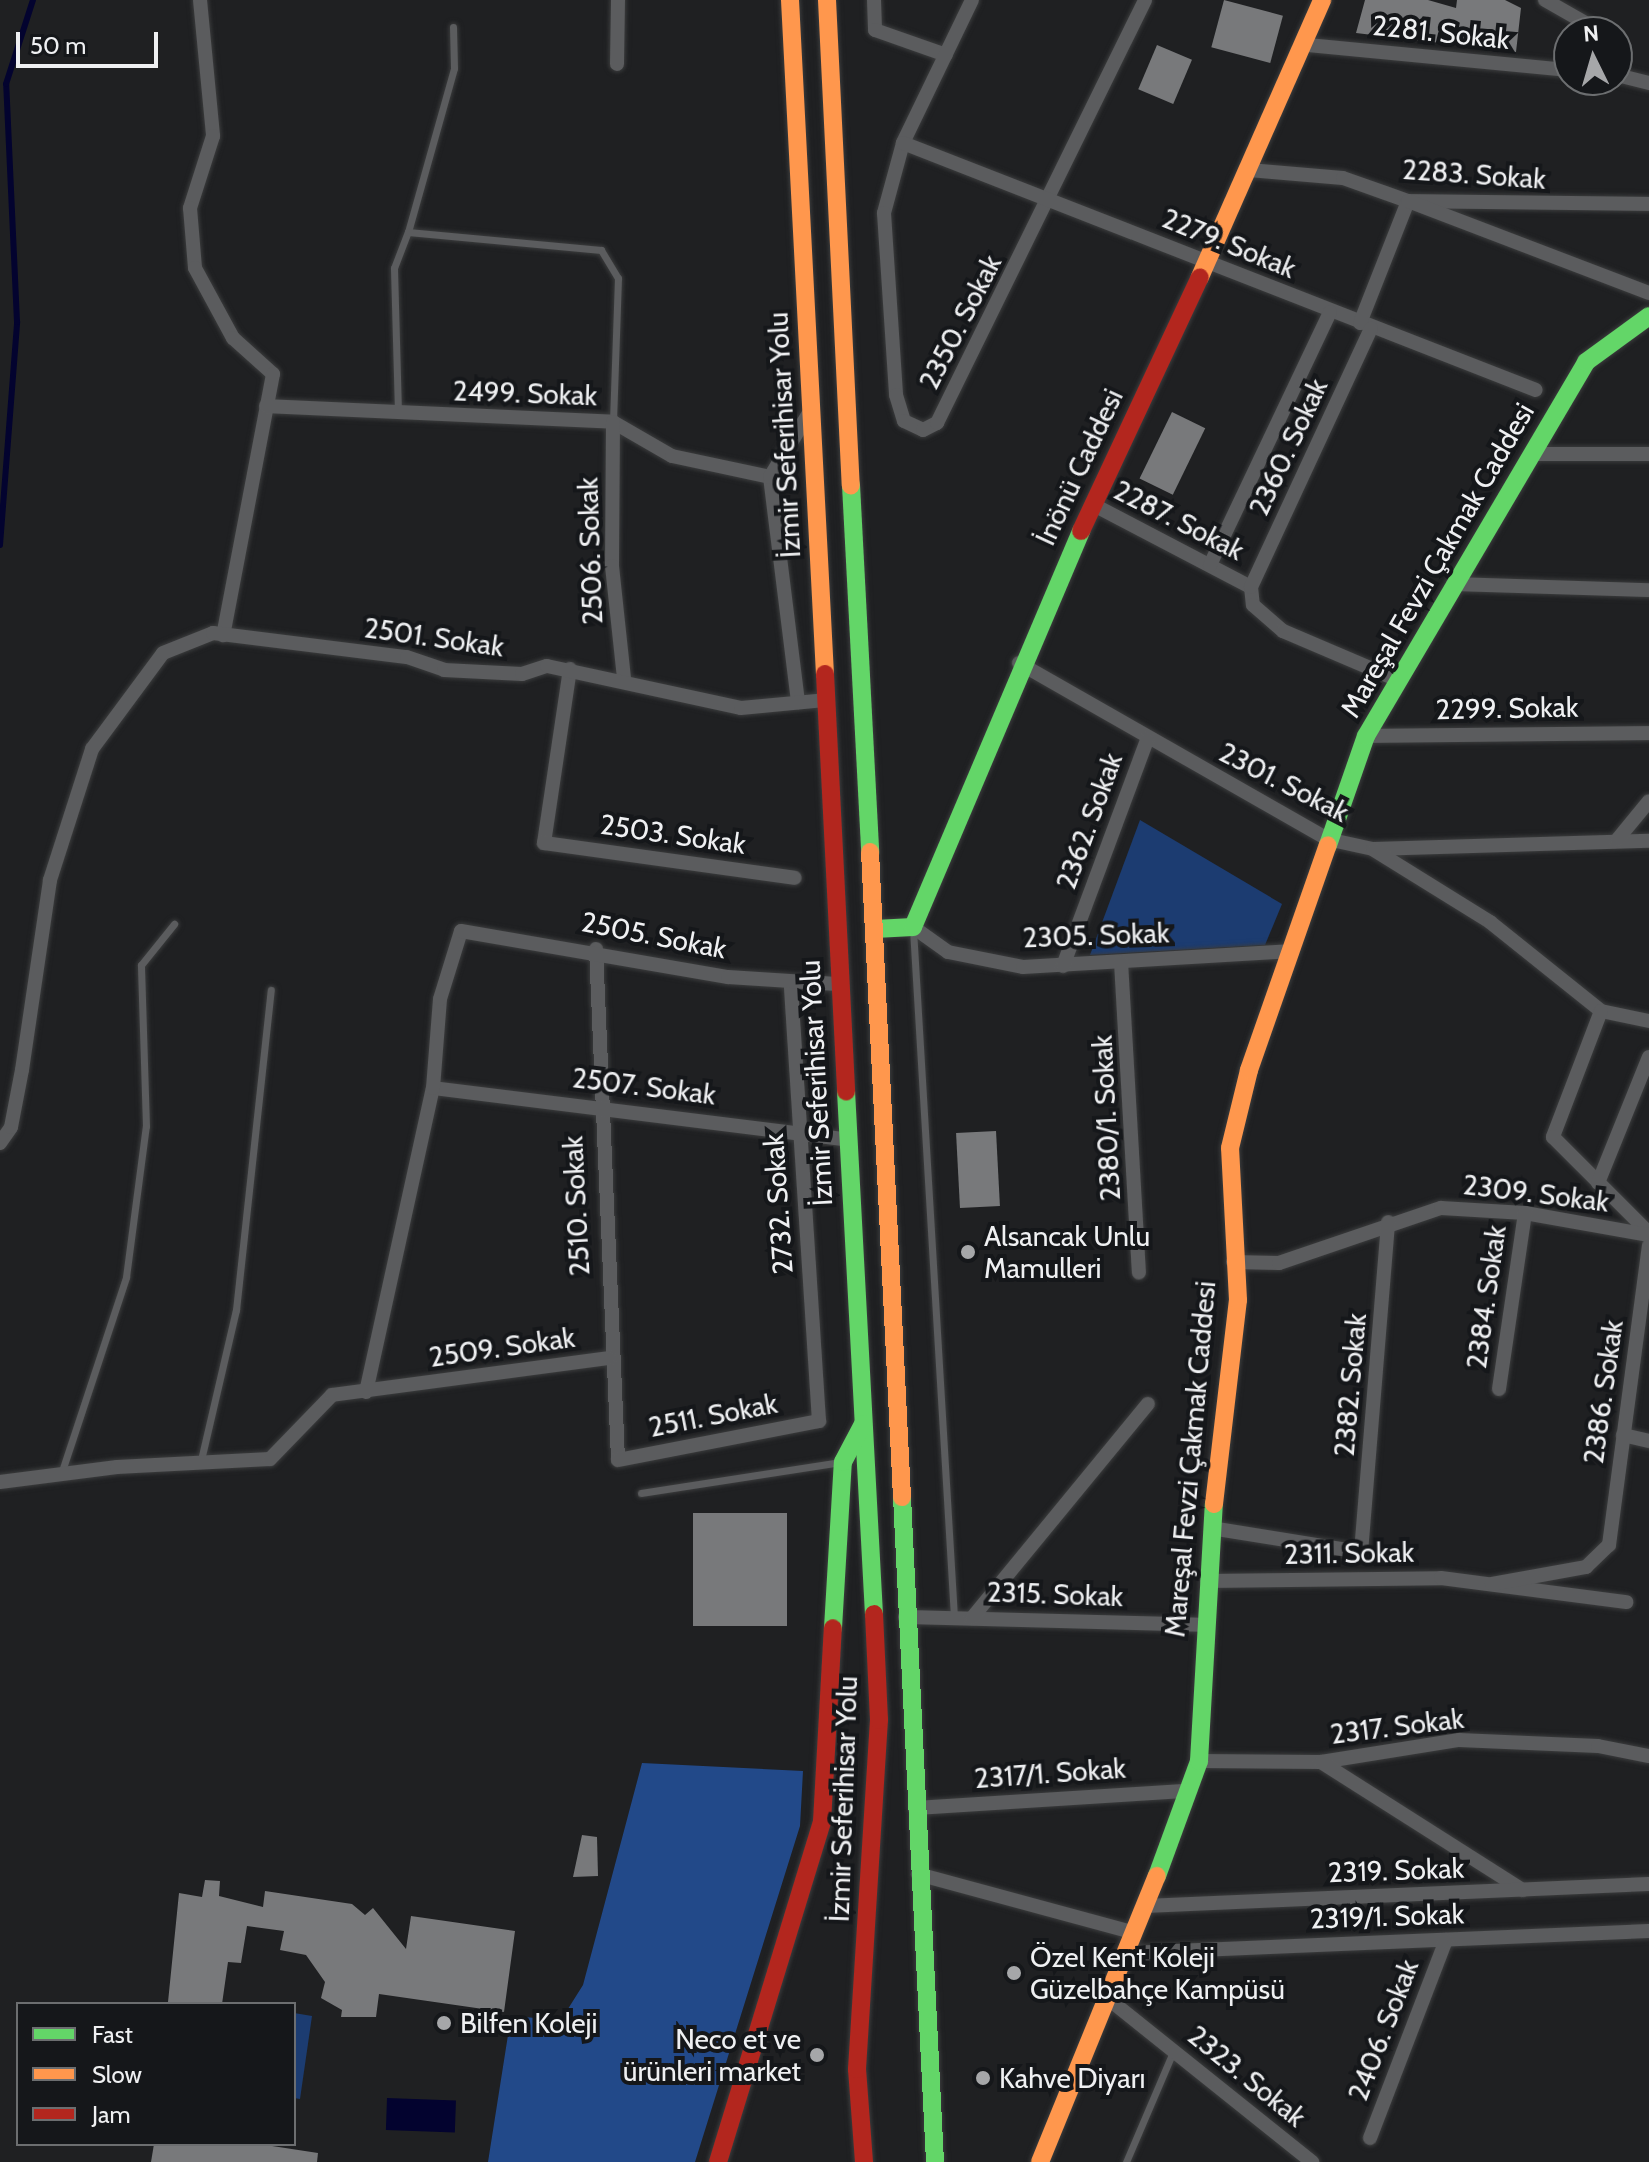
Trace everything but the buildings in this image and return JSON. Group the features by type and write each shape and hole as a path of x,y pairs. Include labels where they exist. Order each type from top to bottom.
{"main road":[{"name":"İzmir Seferihisar Yolu","path":"790,0 837,984 879,1720 857,2069 864,2162"},
{"path":"827,0 875,929 905,1617 935,2162"},
{"name":"İnönü Caddesi","path":"913,927 1019,663 1308,45 1322,0"},
{"name":"Mareşal Fevzi Çakmak Caddesi","path":"1040,2162 1111,2001 1199,1761 1211,1528 1238,1300 1233,1262 1230,1148 1289,951 1366,736 1586,362 1649,316"},
{"path":"875,929 913,927"},
{"path":"718,2162 822,1822 843,1462 863,1424"}],"street":[{"path":"0,1143 17,1098 50,880 92,749 163,653 223,635 273,374 233,338 195,268 190,208 213,136 200,0"},
{"path":"617,64 618,0"},
{"path":"874,0 875,30 946,55"},
{"path":"903,143 972,0"},
{"name":"2350. Sokak","path":"903,143 884,213 896,395 904,421 923,430 937,423 1051,201 1145,0"},
{"path":"1545,0 1573,16"},
{"name":"2281. Sokak","path":"1308,45 1553,68"},
{"name":"2279. Sokak","path":"903,143 1536,390"},
{"name":"2283. Sokak","path":"1249,170 1343,178 1408,201 1649,204"},
{"path":"1408,201 1649,293"},
{"name":"2360. Sokak","path":"1251,587 1366,326 1408,201"},
{"path":"1210,565 1330,312"},
{"name":"2499. Sokak","path":"266,406 613,422 672,456 770,477"},
{"path":"798,702 770,477 811,411"},
{"name":"2506. Sokak","path":"613,422 612,566 624,678"},
{"path":"1531,454 1649,454"},
{"name":"2287. Sokak","path":"1092,504 1251,587 1253,605 1283,631 1398,680"},
{"path":"1453,584 1649,590"},
{"name":"2501. Sokak","path":"223,635 407,657 444,670 570,669 624,678 741,708 825,700"},
{"name":"2301. Sokak","path":"1019,663 1147,740 1327,839 1373,849 1649,841"},
{"name":"2503. Sokak","path":"570,669 544,843 795,878"},
{"name":"2299. Sokak","path":"1366,736 1649,733"},
{"name":"2362. Sokak","path":"1063,966 1147,740"},
{"path":"1617,840 1649,801"},
{"path":"1373,849 1490,922 1601,1011 1649,1021"},
{"name":"2305. Sokak","path":"913,927 948,952 1063,966 1289,951"},
{"name":"2505. Sokak","path":"433,1088 440,999 461,931 596,949 791,983 837,984"},
{"name":"2510. Sokak","path":"596,949 597,1105 609,1358 618,1460"},
{"name":"2380/1. Sokak","path":"1121,962 1139,1272"},
{"name":"2732. Sokak","path":"791,983 819,1421"},
{"path":"1601,1011 1553,1137 1649,1234"},
{"path":"1598,1183 1649,1057"},
{"path":"366,1392 433,1088"},
{"name":"2507. Sokak","path":"433,1088 597,1105 848,1140"},
{"name":"2309. Sokak","path":"1233,1262 1279,1263 1388,1222 1441,1208 1525,1213 1649,1234"},
{"name":"2384. Sokak","path":"1499,1389 1525,1213"},
{"name":"2382. Sokak","path":"1361,1552 1388,1222"},
{"name":"2386. Sokak","path":"1492,1584 1586,1567 1609,1545 1649,1246"},
{"name":"2509. Sokak","path":"0,1482 201,1460 270,1459 332,1395 403,1388 609,1358"},
{"path":"972,1618 1148,1404"},
{"name":"2511. Sokak","path":"618,1460 819,1421"},
{"path":"1623,1435 1649,1441"},
{"name":"2311. Sokak","path":"1211,1528 1361,1552"},
{"name":"2311. Sokak","path":"1207,1581 1492,1584"},
{"path":"1492,1584 1626,1602"},
{"name":"2315. Sokak","path":"905,1617 1204,1625"},
{"name":"2317. Sokak","path":"1199,1761 1321,1762 1459,1740 1598,1746 1649,1756"},
{"path":"1321,1762 1523,1890"},
{"name":"2317/1. Sokak","path":"915,1808 1188,1791"},
{"path":"918,1874 1135,1933"},
{"name":"2319. Sokak","path":"1145,1906 1649,1884"},
{"name":"2319/1. Sokak","path":"1128,1953 1649,1931"},
{"name":"2406. Sokak","path":"1370,2138 1446,1940"},
{"name":"2323. Sokak","path":"1111,2001 1312,2162"}],"lane":[{"path":"398,414 394,268 408,232 454,68 453,27"},
{"path":"408,232 601,250 618,278 613,422"},
{"path":"61,1474 126,1277 146,1126 141,965 174,924"},
{"path":"913,927 954,1618"},
{"path":"201,1460 236,1310 271,990"},
{"path":"641,1493 843,1462"},
{"path":"1126,2162 1174,2050"}],"shaded area":[{"path":"1140,820 1282,904 1265,945 1090,955"},
{"path":"642,1763 803,1771 800,1826 695,2162 488,2162 511,2016 561,2020 583,1985"},
{"path":"296,2013 312,2016 300,2099 296,2098"},
{"path":"387,2098 456,2100 455,2132 386,2130"}],"waterway":[{"path":"0,545 17,322 6,84 33,0"}],"traffic: fast":[{"path":"1328,845 1366,736 1586,362 1649,316"},
{"path":"851,485 870,852"},
{"path":"875,929 913,927 1081,531"},
{"path":"846,1091 874,1614"},
{"path":"833,1628 843,1462 863,1424"},
{"path":"902,1497 935,2162"},
{"path":"1157,1876 1199,1761 1214,1504"}],"traffic: slow":[{"path":"790,0 825,674"},
{"path":"827,0 851,485"},
{"path":"1200,277 1322,0"},
{"path":"1214,1504 1238,1300 1230,1148 1249,1070 1328,845"},
{"path":"870,852 902,1497"},
{"path":"1040,2162 1157,1876"}],"traffic: jam":[{"path":"1081,531 1200,277"},
{"path":"825,674 846,1091"},
{"path":"864,2162 857,2069 879,1720 874,1614"},
{"path":"718,2162 822,1822 833,1628"}],"place":[{"name":"Alsancak Unlu Mamulleri","path":"968,1252"},
{"name":"Özel Kent Koleji Güzelbahçe Kampüsü","path":"1014,1973"},
{"name":"Bilfen Koleji","path":"444,2023"},
{"name":"Neco et ve ürünleri market","path":"817,2055"},
{"name":"Kahve Diyarı","path":"983,2078"}]}
